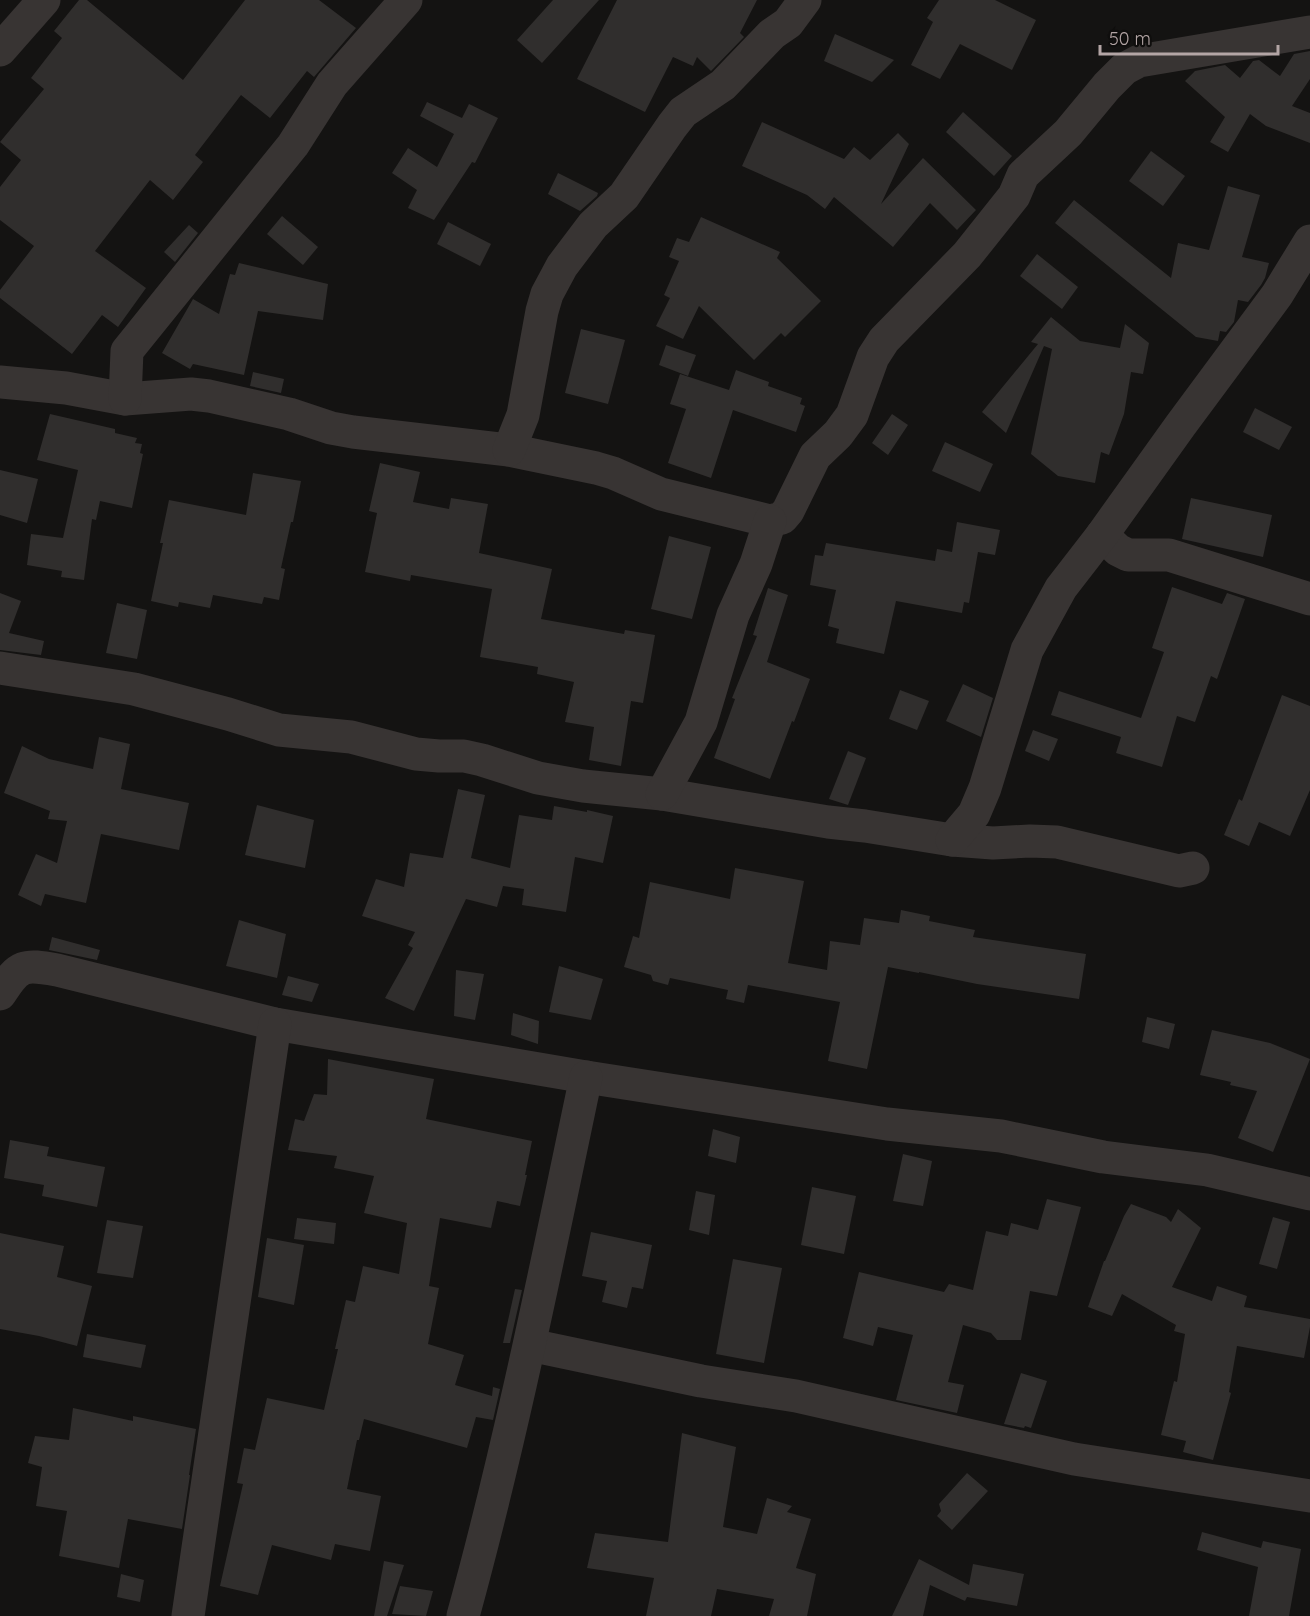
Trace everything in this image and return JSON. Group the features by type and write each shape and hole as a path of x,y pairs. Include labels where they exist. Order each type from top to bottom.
{"street":[{"path":"0,50 44,0"},
{"path":"125,399 127,351 293,145 332,84 406,0"},
{"path":"508,450 523,416 542,310 562,266 593,225 624,196 683,112 723,85 772,34 788,23 805,0"},
{"path":"0,382 66,388 125,399 191,394 209,396 289,414 331,428 508,450 596,468 661,494 770,521 782,518 788,512 815,456 838,434 852,415 873,357 884,340 967,255 1014,196 1023,175 1068,133 1124,69 1139,61 1310,32"},
{"path":"952,840 974,814 985,788 1027,650 1060,588 1102,536 1277,295 1310,241"},
{"path":"662,794 701,722 733,615 756,564 770,521"},
{"path":"1102,536 1118,550 1128,555 1169,555 1310,600"},
{"path":"0,668 134,689 279,730 351,737 416,754 464,756 538,778 583,786 662,794 952,840 993,843 1057,842 1179,871 1193,868"},
{"path":"0,994 15,974 24,967 34,966 276,1024 586,1077 887,1124 1001,1136 1103,1157 1218,1172 1310,1194"},
{"path":"188,1616 276,1024"},
{"path":"463,1616 486,1533 530,1345 586,1077"},
{"path":"530,1345 701,1382 796,1396 1074,1459 1310,1496"}],"building":[{"path":"79,0 87,0 183,80 245,0 319,0 356,28 314,77 307,71 270,118 241,95 195,155 203,162 173,200 150,180 95,251 146,288 118,327 102,315 72,354 0,298 0,290 34,246 0,220 0,187 21,160 0,142 44,89 31,78 62,38 54,31"},
{"path":"553,0 599,0 542,63 517,40"},
{"path":"617,0 757,0 740,33 744,37 711,71 697,57 693,66 673,57 645,112 577,79"},
{"path":"939,0 995,0 1036,20 1012,70 960,44 940,79 911,65 933,22 927,18"},
{"path":"835,34 894,60 872,82 824,61"},
{"path":"1310,51 1310,79 1292,106 1310,113 1310,143 1266,126 1250,114 1228,152 1210,142 1225,117 1185,81 1195,71 1225,65 1240,78 1253,61 1259,60 1280,76 1294,54"},
{"path":"427,102 462,118 469,104 498,118 475,163 472,162 434,220 408,208 417,190 392,173 408,148 437,167 454,134 420,116"},
{"path":"963,112 1012,156 994,176 946,132"},
{"path":"762,122 844,159 854,147 870,160 898,133 909,144 881,204 923,158 976,210 957,230 930,203 893,247 834,197 825,209 807,195 742,166"},
{"path":"1151,151 1185,176 1163,206 1129,181"},
{"path":"558,173 598,193 597,196 580,211 548,194"},
{"path":"1228,186 1260,195 1242,257 1269,263 1265,278 1248,302 1238,300 1234,322 1226,332 1220,331 1218,341 1196,337 1055,223 1074,200 1171,278 1178,243 1209,250"},
{"path":"282,216 318,247 303,265 267,234"},
{"path":"701,217 780,252 777,258 821,301 785,337 781,333 754,360 699,306 683,339 656,326 670,298 664,295 679,261 669,257 677,238 689,242"},
{"path":"448,222 491,244 480,266 437,244"},
{"path":"189,225 198,233 175,262 164,252"},
{"path":"1037,254 1078,287 1062,309 1020,276"},
{"path":"239,263 328,284 323,320 258,311 244,375 193,364 190,369 162,353 193,299 219,314 230,274 235,275"},
{"path":"1051,317 1080,341 1120,348 1125,324 1149,343 1143,374 1131,372 1124,414 1109,455 1101,452 1095,483 1058,476 1031,454 1052,349 1044,346 1006,433 982,412 1038,344 1031,342"},
{"path":"581,329 625,340 608,404 565,393"},
{"path":"666,345 696,355 688,376 659,365"},
{"path":"736,370 769,382 768,386 802,398 800,404 805,406 796,432 733,410 711,478 668,463 686,409 670,404 680,374 729,390"},
{"path":"253,372 284,379 281,393 250,386"},
{"path":"1255,408 1292,427 1279,450 1243,432"},
{"path":"50,414 115,429 115,433 137,438 135,443 142,444 140,453 143,454 132,508 100,501 96,520 92,519 84,580 61,577 62,571 27,565 31,534 63,538 78,470 37,460"},
{"path":"892,414 908,425 888,455 872,443"},
{"path":"945,442 993,464 980,492 932,471"},
{"path":"380,463 420,472 413,502 449,509 451,498 488,504 479,553 552,569 541,619 624,634 625,630 655,635 643,703 631,701 621,766 589,760 594,727 565,722 574,682 537,674 538,667 480,657 492,589 411,575 410,581 365,572 377,513 369,511"},
{"path":"0,470 38,479 27,523 0,515"},
{"path":"253,473 301,481 281,568 285,569 279,600 264,597 262,604 213,595 210,608 179,602 178,607 151,601 169,500 246,515"},
{"path":"1191,498 1272,515 1263,557 1182,539"},
{"path":"957,522 1000,530 995,555 978,552 969,603 964,602 962,613 896,601 884,654 836,643 839,629 828,626 836,590 810,585 815,555 823,556 826,543 935,561 937,549 952,552"},
{"path":"669,536 711,547 692,619 651,609"},
{"path":"1172,587 1222,604 1227,593 1245,599 1217,679 1211,676 1195,722 1177,716 1162,767 1116,753 1121,737 1051,715 1059,691 1141,718 1164,652 1152,648"},
{"path":"768,588 788,595 767,662 810,679 770,779 714,758 735,699 732,698 757,636 753,635"},
{"path":"0,593 21,601 9,633 44,641 41,655 0,650"},
{"path":"117,603 147,610 137,659 106,653"},
{"path":"963,684 993,698 981,737 946,721"},
{"path":"900,690 929,701 917,730 889,719"},
{"path":"1282,695 1310,706 1310,790 1290,836 1259,822 1249,846 1224,835 1239,799 1242,801"},
{"path":"1033,730 1058,739 1049,761 1025,751"},
{"path":"99,737 130,744 121,789 189,803 179,850 101,834 86,903 45,894 41,906 18,895 36,854 57,863 67,821 48,819 50,811 4,793 22,746 49,759 93,769"},
{"path":"848,751 866,758 848,805 829,799"},
{"path":"458,789 485,795 471,858 510,868 519,815 552,820 554,806 613,816 603,863 575,857 566,912 522,905 524,889 503,886 497,907 466,899 414,1011 385,998 413,948 408,945 415,932 362,916 376,879 404,887 410,853 443,858"},
{"path":"257,805 314,820 305,868 245,855"},
{"path":"735,868 804,881 788,963 827,970 830,941 860,945 864,918 899,923 901,910 930,916 929,921 975,930 973,937 1086,954 1079,999 977,984 888,967 867,1069 828,1061 840,1002 748,985 744,1003 726,999 728,990 670,978 668,985 653,981 651,975 624,967 633,936 639,938 650,882 730,899"},
{"path":"239,920 286,934 277,978 226,966"},
{"path":"52,937 100,950 97,960 49,950"},
{"path":"559,966 603,979 591,1020 549,1012"},
{"path":"456,970 484,974 475,1020 454,1016"},
{"path":"288,976 319,984 312,1002 282,995"},
{"path":"513,1013 539,1021 538,1044 511,1035"},
{"path":"1147,1017 1175,1024 1169,1049 1142,1042"},
{"path":"1212,1030 1270,1043 1310,1059 1273,1152 1238,1138 1257,1091 1200,1075"},
{"path":"328,1059 434,1079 426,1119 532,1141 520,1206 497,1201 491,1228 440,1218 429,1286 439,1288 428,1344 464,1355 455,1385 492,1396 493,1387 500,1389 493,1420 476,1417 467,1448 364,1419 359,1440 357,1440 347,1489 381,1496 370,1551 335,1544 331,1560 272,1545 258,1595 220,1586 243,1484 237,1483 244,1448 255,1450 267,1398 324,1410 346,1300 355,1302 363,1266 399,1274 407,1223 364,1213 374,1176 334,1168 337,1156 288,1150 295,1119 304,1121 314,1094 327,1095"},
{"path":"713,1129 740,1137 736,1163 708,1156"},
{"path":"10,1140 49,1147 47,1156 105,1167 97,1207 42,1196 44,1185 4,1178"},
{"path":"903,1154 932,1161 923,1206 893,1201"},
{"path":"812,1187 856,1196 844,1254 801,1245"},
{"path":"696,1191 715,1195 709,1235 689,1230"},
{"path":"1047,1199 1081,1207 1057,1296 1030,1291 1021,1340 997,1340 991,1333 963,1325 948,1382 964,1385 957,1413 896,1400 913,1335 878,1327 873,1346 843,1338 859,1272 944,1292 949,1284 973,1290 986,1231 1008,1236 1011,1223 1038,1230"},
{"path":"1131,1204 1166,1217 1171,1222 1178,1209 1201,1228 1172,1287 1212,1301 1217,1286 1247,1296 1244,1307 1310,1319 1304,1358 1237,1346 1229,1392 1231,1393 1213,1460 1183,1452 1186,1441 1161,1435 1174,1381 1177,1382 1185,1334 1174,1331 1176,1325 1122,1294 1112,1316 1088,1307 1104,1261"},
{"path":"1273,1217 1290,1222 1277,1269 1259,1264"},
{"path":"297,1218 336,1223 334,1244 294,1239"},
{"path":"107,1220 143,1226 133,1278 97,1273"},
{"path":"591,1232 652,1245 643,1289 632,1287 627,1308 602,1302 607,1281 582,1276"},
{"path":"0,1233 64,1246 57,1277 92,1286 77,1346 0,1329"},
{"path":"267,1238 304,1245 294,1305 258,1297"},
{"path":"733,1259 782,1268 764,1363 716,1354"},
{"path":"515,1289 522,1290 510,1343 503,1343"},
{"path":"87,1334 146,1345 141,1368 83,1357"},
{"path":"1021,1373 1047,1381 1031,1428 1004,1424"},
{"path":"73,1408 133,1421 133,1416 196,1429 182,1529 128,1519 119,1568 59,1556 67,1511 36,1506 42,1467 28,1463 35,1436 69,1440"},
{"path":"682,1433 736,1447 723,1527 757,1534 767,1498 792,1506 787,1512 811,1519 796,1568 816,1574 807,1616 769,1616 774,1599 717,1589 711,1616 646,1616 654,1578 587,1568 595,1533 668,1542"},
{"path":"967,1473 988,1491 952,1530 937,1516 941,1511 939,1504"},
{"path":"1202,1532 1261,1548 1263,1541 1301,1549 1289,1616 1249,1616 1258,1567 1197,1550"},
{"path":"919,1559 969,1585 973,1564 1024,1574 1017,1606 967,1597 965,1601 930,1585 923,1616 892,1616"},
{"path":"384,1561 404,1565 387,1616 374,1616"},
{"path":"121,1574 144,1580 140,1602 117,1597"},
{"path":"400,1586 433,1591 426,1616 392,1614"}]}
